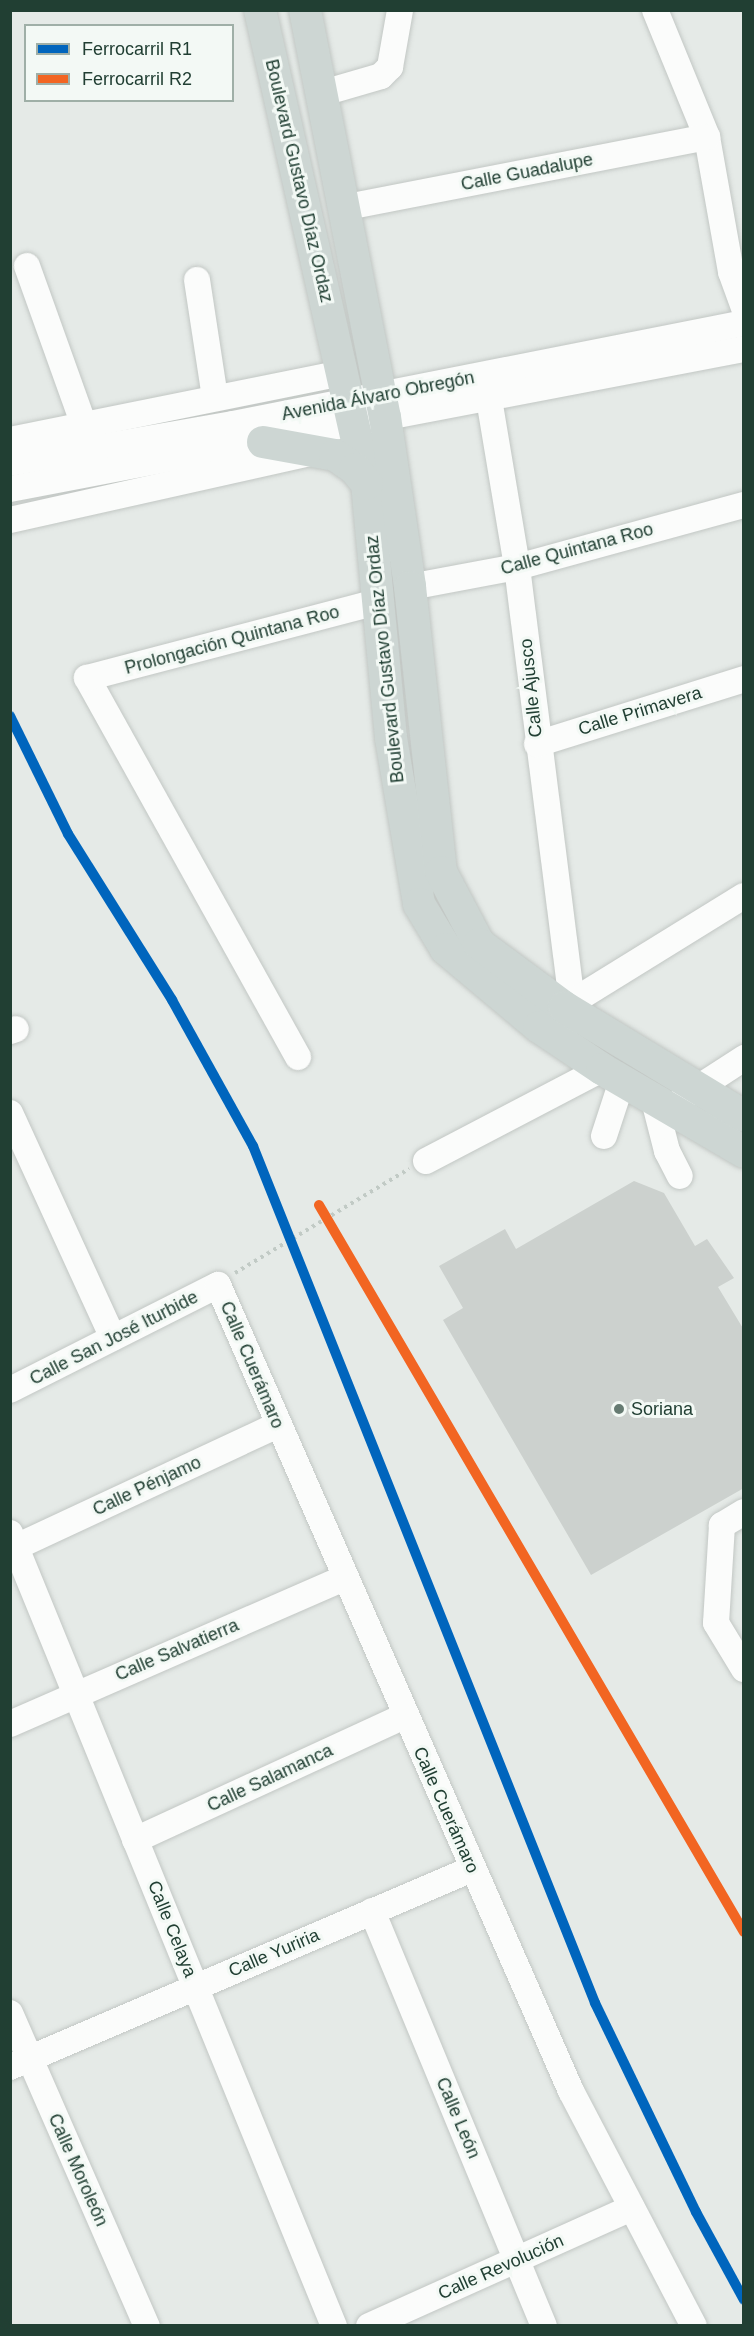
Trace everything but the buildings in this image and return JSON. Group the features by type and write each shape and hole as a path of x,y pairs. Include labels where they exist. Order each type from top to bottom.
{"main road":[{"name":"Boulevard Gustavo Díaz Ordaz","path":"260,10 367,484 391,738 419,904 446,949 480,981 612,1075 744,1152"},
{"name":"Boulevard Gustavo Díaz Ordaz","path":"305,10 347,207 383,406 410,587 441,872 479,944 568,1005 744,1116"},
{"path":"263,442 318,452 347,463 367,484"}],"street":[{"path":"323,93 381,76 390,67 400,10"},
{"path":"655,10 707,137 744,308"},
{"name":"Calle Guadalupe","path":"347,207 707,137"},
{"path":"27,266 84,425"},
{"path":"197,280 215,398"},
{"name":"Avenida Álvaro Obregón","path":"487,386 744,323"},
{"name":"Avenida Álvaro Obregón","path":"10,463 349,399 383,406 487,386 744,349"},
{"name":"Calle Ajusco","path":"487,386 518,567 568,1005"},
{"path":"10,440 215,398 349,399"},
{"name":"Avenida Álvaro Obregón","path":"10,489 263,442 349,399"},
{"path":"10,520 318,452"},
{"name":"Calle Quintana Roo","path":"410,587 518,567 744,505"},
{"name":"Prolongación Quintana Roo","path":"298,1057 87,678 377,602"},
{"name":"Calle Primavera","path":"537,744 744,679"},
{"path":"568,1005 744,896"},
{"path":"680,1176 667,1151 662,1105 744,1058"},
{"path":"604,1136 612,1075"},
{"path":"426,1161 612,1075"},
{"path":"10,1113 113,1338"},
{"name":"Calle San José Iturbide","path":"10,1390 224,1280"},
{"name":"Calle Cuerámaro","path":"224,1280 278,1425 570,2091 694,2325"},
{"name":"Calle Pénjamo","path":"13,1540 278,1425"},
{"path":"744,1512 722,1525 716,1623 744,1669"},
{"name":"Calle Celaya","path":"13,1540 334,2325"},
{"name":"Calle Salvatierra","path":"10,1724 345,1578"},
{"name":"Calle Salamanca","path":"135,1840 404,1716"},
{"name":"Calle Yuriria","path":"20,2063 472,1869"},
{"name":"Calle León","path":"372,1911 544,2325"},
{"name":"Calle Moroleón","path":"10,2013 20,2063 147,2325"},
{"name":"Calle Revolución","path":"369,2325 632,2208"}],"path":[{"path":"224,1280 394,1177"}],"rail line":[{"name":"R1","path":"10,716 68,834 172,1000 253,1146 595,2003 696,2212 744,2300"},
{"name":"R2","path":"319,1205 744,1932"}],"place":[{"name":"Soriana","path":"619,1409"}]}
